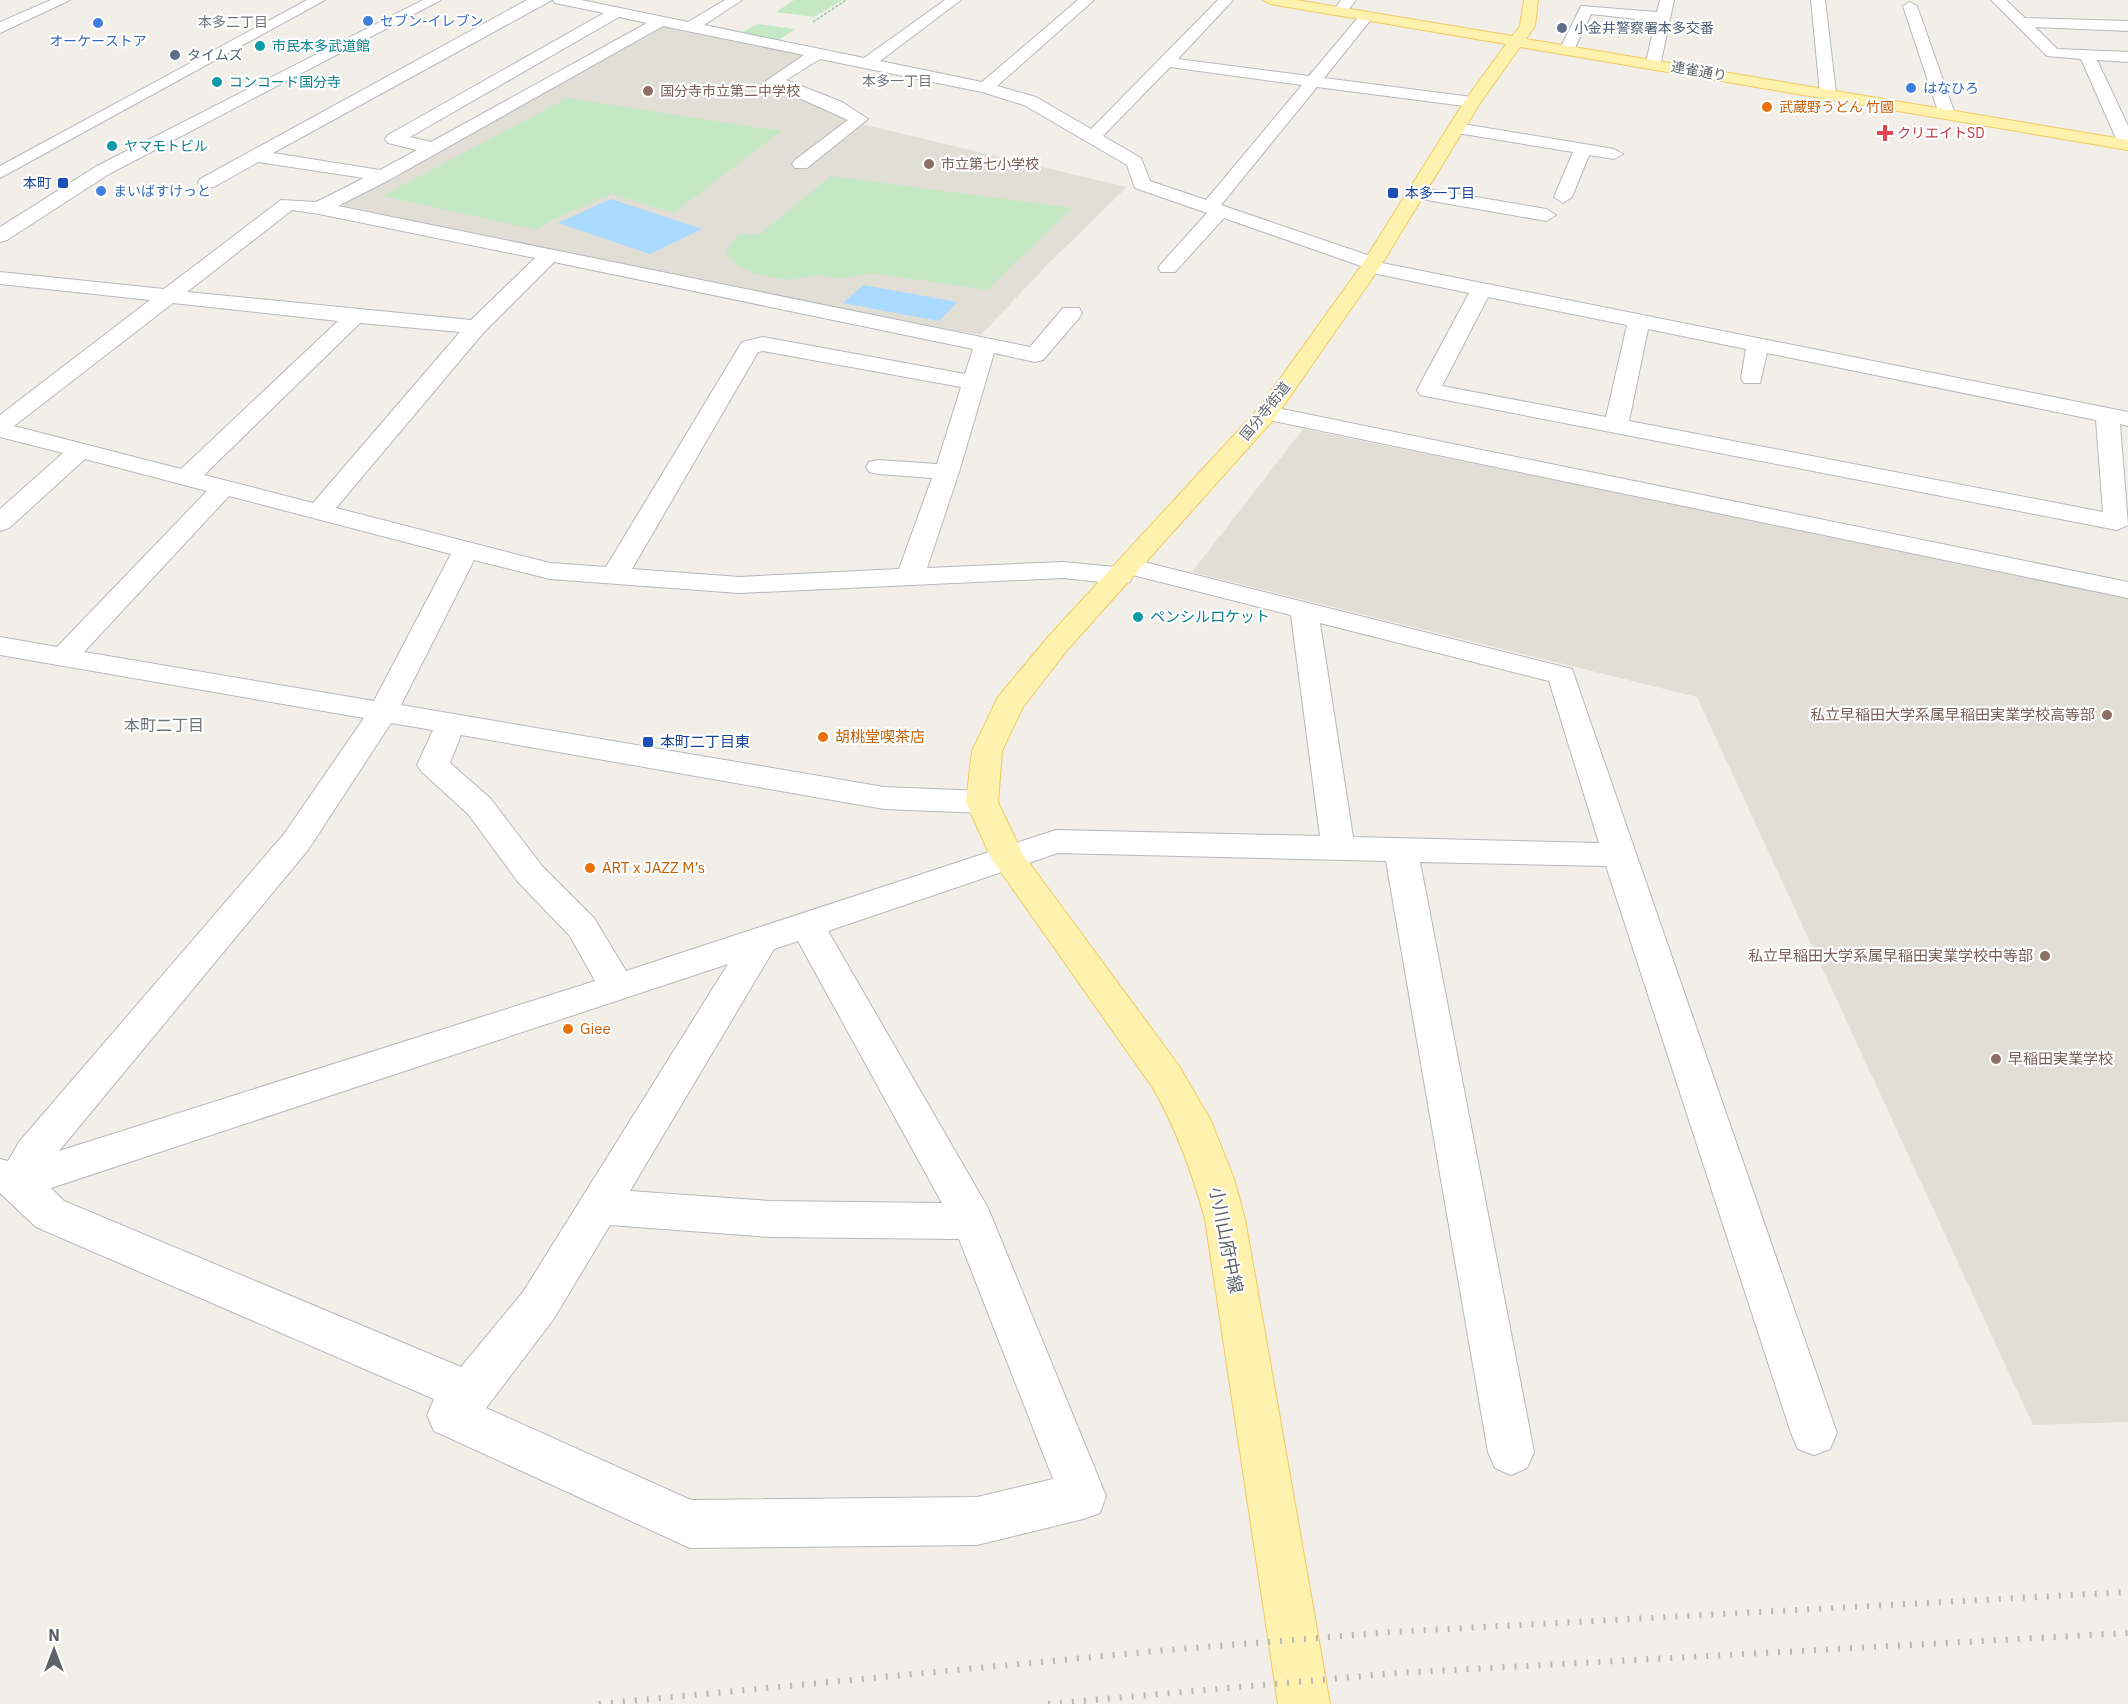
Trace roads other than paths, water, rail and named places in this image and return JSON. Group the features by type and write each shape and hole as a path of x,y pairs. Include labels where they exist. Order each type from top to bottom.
{"main road":[{"name":"連雀通り","path":"1270,0 1344,6 1366,16 2128,145"},
{"name":"国分寺街道","path":"982,802 987,751 1009,704 1058,643 1266,412 1371,265 1472,102 1527,26 1531,0"},
{"name":"小川山府中線","path":"982,802 1008,858 1166,1077 1192,1121 1214,1179 1225,1219 1304,1704"}],"street":[{"path":"0,28 63,0"},
{"path":"0,173 318,0"},
{"path":"0,236 103,170 434,0"},
{"path":"207,183 536,1 545,0"},
{"path":"560,0 869,62 1030,100 1135,162 1142,184 1371,265 2117,417 2117,522 1428,390 1482,289"},
{"path":"690,27 735,0"},
{"path":"869,62 954,0"},
{"path":"985,88 1087,0"},
{"path":"1094,136 1154,77 1160,67 1226,0"},
{"path":"1654,63 1667,0"},
{"path":"1818,0 1828,93"},
{"path":"1998,0 2053,53 2128,57"},
{"path":"1910,6 1947,114"},
{"path":"1568,49 1586,9 1664,17"},
{"path":"434,148 393,139 617,12"},
{"path":"1168,268 1366,16"},
{"path":"319,208 383,176 661,21"},
{"path":"2020,22 2128,26"},
{"path":"801,164 859,119 836,106 774,81 820,52"},
{"path":"2087,55 2128,145"},
{"path":"1160,67 1313,81 1472,102"},
{"path":"1457,128 1614,154"},
{"path":"0,149 62,162"},
{"path":"1563,198 1583,149"},
{"path":"255,156 383,176"},
{"path":"83,166 103,170"},
{"path":"1416,193 1546,215"},
{"path":"0,428 288,204 319,208 1035,356 1071,313"},
{"path":"320,511 476,327 549,256"},
{"path":"0,278 476,327"},
{"path":"187,477 355,316"},
{"path":"1616,426 1639,321"},
{"path":"614,577 750,347 763,344 974,382"},
{"path":"1752,378 1758,344"},
{"path":"910,577 947,472 985,345"},
{"path":"1266,412 2128,590"},
{"path":"0,428 80,451 550,571 739,585 1063,570 1124,571 1304,611 1562,675 1619,855 1814,1433"},
{"path":"0,523 80,451"},
{"path":"878,467 947,472"},
{"path":"63,657 224,487"},
{"path":"8,1179 33,1154 296,842 383,712 466,550"},
{"path":"1304,611 1338,848"},
{"path":"0,646 884,798 982,802"},
{"path":"451,724 433,765 479,806 530,874 582,927 617,988"},
{"path":"8,1179 617,988 1056,841 1619,855"},
{"path":"1401,850 1511,1452"},
{"path":"763,938 538,1306 471,1393 450,1416 690,1524 977,1521 1083,1496 973,1221 806,923"},
{"path":"8,1179 50,1215 471,1393"},
{"path":"600,1206 770,1219 973,1221"}],"water":[{"path":"611,199 702,229 650,254 558,223"},
{"path":"863,285 957,302 939,321 843,303"}],"railway":[{"path":"599,1704 1167,1650 1391,1632 2128,1592"},
{"path":"1048,1704 1397,1673 2128,1633"}],"place":[{"name":"セブン-イレブン","path":"368,21"},
{"name":"オーケーストア","path":"98,23"},
{"name":"小金井警察署本多交番","path":"1562,28"},
{"name":"市民本多武道館","path":"260,46"},
{"name":"タイムズ","path":"175,55"},
{"name":"コンコード国分寺","path":"217,82"},
{"name":"はなひろ","path":"1911,88"},
{"name":"国分寺市立第二中学校","path":"648,91"},
{"name":"武蔵野うどん 竹國","path":"1767,107"},
{"name":"クリエイトSD","path":"1885,133"},
{"name":"ヤマモトビル","path":"112,146"},
{"name":"市立第七小学校","path":"929,164"},
{"name":"本町","path":"63,183"},
{"name":"まいばすけっと","path":"101,191"},
{"name":"本多一丁目","path":"1393,193"},
{"name":"ペンシルロケット","path":"1138,617"},
{"name":"私立早稲田大学系属早稲田実業学校高等部","path":"2107,715"},
{"name":"胡桃堂喫茶店","path":"823,737"},
{"name":"本町二丁目東","path":"648,742"},
{"name":"ART x JAZZ M’s","path":"590,868"},
{"name":"私立早稲田大学系属早稲田実業学校中等部","path":"2045,956"},
{"name":"Giee","path":"568,1029"},
{"name":"早稲田実業学校","path":"1996,1059"}],"district":[{"name":"本多二丁目","path":"233,22"},
{"name":"本多一丁目","path":"897,81"},
{"name":"本町二丁目","path":"164,725"}]}
